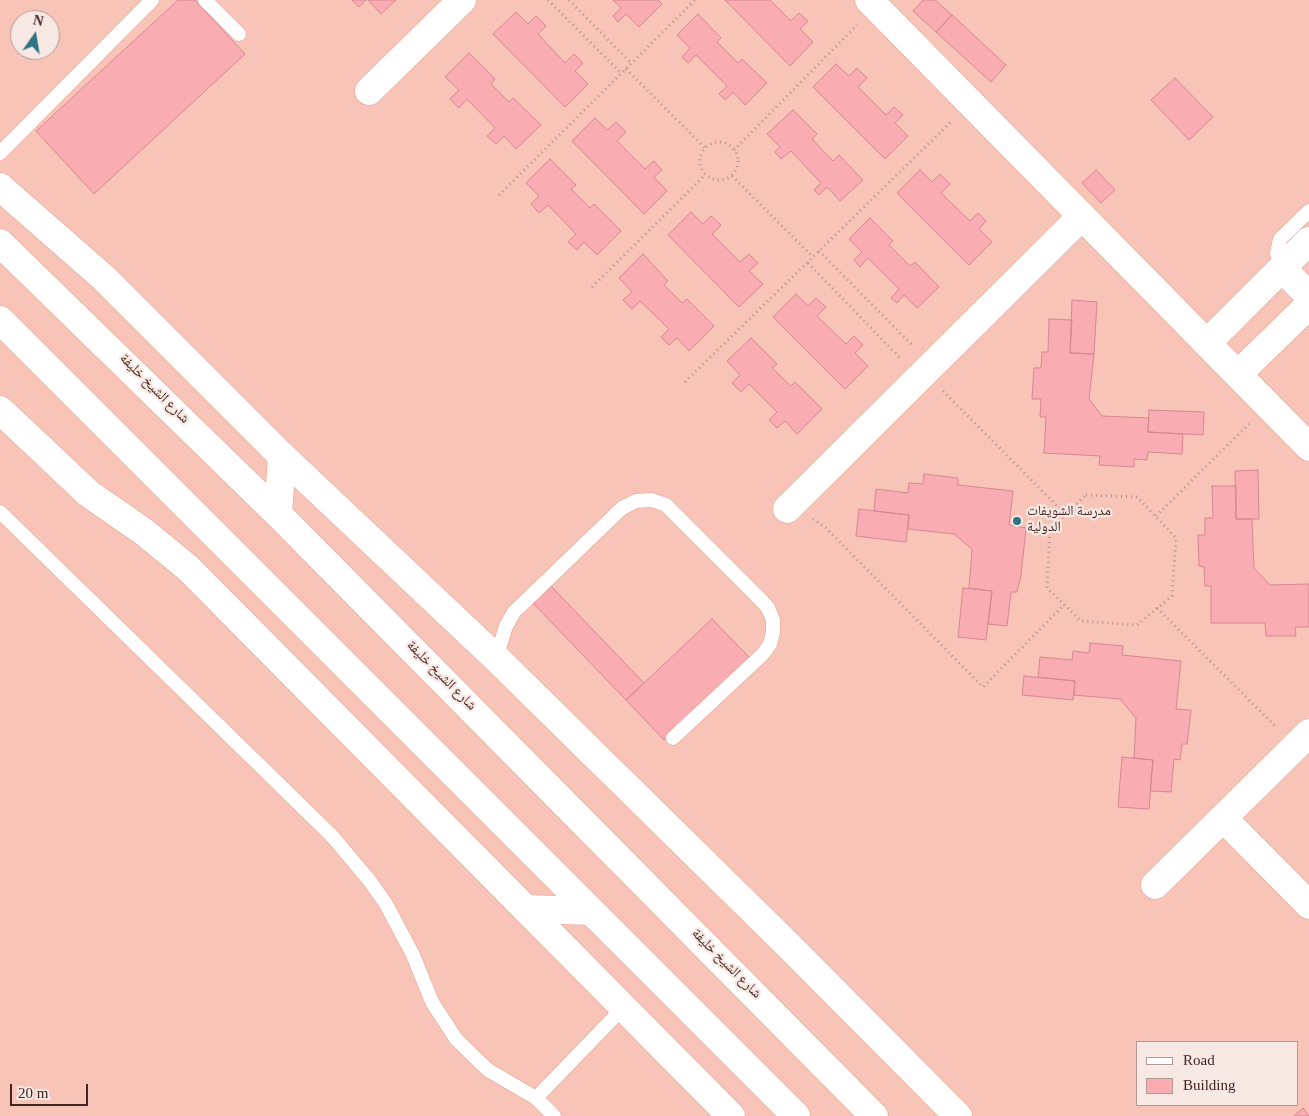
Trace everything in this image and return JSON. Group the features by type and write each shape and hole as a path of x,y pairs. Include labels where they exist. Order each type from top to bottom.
{"main road":[{"path":"369,90 462,0"},
{"path":"872,3 1309,447"},
{"path":"0,186 105,279 282,456 496,658 790,946 958,1116"},
{"path":"787,510 1082,216"},
{"path":"1207,343 1309,241"},
{"name":"شارع الشيخ خليفة","path":"0,243 278,514 874,1116"},
{"path":"1282,268 1309,296"},
{"path":"1238,374 1309,305"},
{"path":"0,320 796,1116"},
{"path":"0,410 88,493 160,544 188,568 731,1116"},
{"path":"278,514 282,456"},
{"path":"1155,885 1302,739"},
{"path":"1223,818 1309,905"},
{"path":"526,909 591,911"}],"lane":[{"path":"0,153 152,0"},
{"path":"205,0 238,34"},
{"path":"1282,268 1277,253 1280,239 1309,210"},
{"path":"496,658 506,626 514,612 622,508 636,502 652,500 666,505 768,608 773,620 774,632 770,644 763,654 673,738"},
{"path":"0,512 332,836 369,880 386,904 413,955 432,1002 456,1039 488,1070 536,1098 554,1116"},
{"path":"536,1098 624,1007"}],"path":[{"path":"548,0 621,73"},
{"path":"569,0 631,63"},
{"path":"499,195 694,0"},
{"path":"734,150 872,3"},
{"path":"626,69 705,148"},
{"path":"685,382 971,104"},
{"path":"714,142 725,143 734,150 738,158 737,168 732,176 723,180 713,180 705,175 700,166 700,156 705,148 714,142"},
{"path":"592,288 705,175"},
{"path":"732,176 813,257"},
{"path":"820,251 926,372"},
{"path":"808,262 926,372 1066,514"},
{"path":"1156,516 1268,405"},
{"path":"1086,495 1136,497 1156,516 1176,538 1172,596 1137,625 1081,621 1047,588 1050,530 1086,495"},
{"path":"787,510 806,515 826,528 983,687 1064,605"},
{"path":"1157,608 1302,739"}],"shaded area":[{"path":"0,0 1309,0 1309,1116 0,1116"}],"building":[{"path":"178,0 195,0 245,54 94,194 36,131"},
{"path":"352,0 366,0 359,7"},
{"path":"368,0 396,0 381,14"},
{"path":"613,0 658,0 662,4 639,27 626,14 618,22 613,16 621,8"},
{"path":"725,0 770,0 791,21 799,13 808,21 800,29 813,42 790,66"},
{"path":"923,0 935,0 952,15 936,32 913,11"},
{"path":"516,12 528,24 536,16 546,26 538,34 565,63 574,54 583,63 575,71 588,84 565,107 493,34"},
{"path":"698,14 721,38 717,42 738,63 742,59 767,83 745,105 733,92 725,100 719,94 727,86 696,55 688,63 682,57 690,48 677,35"},
{"path":"952,15 1006,65 991,82 936,32"},
{"path":"469,53 495,79 491,84 509,102 513,98 541,125 516,149 504,136 496,144 487,136 495,128 467,99 459,108 450,99 459,90 445,77"},
{"path":"836,64 849,76 857,68 867,78 858,87 886,115 894,107 903,115 895,123 908,136 885,159 813,87"},
{"path":"1175,78 1213,117 1189,140 1151,100"},
{"path":"793,110 817,134 812,139 833,161 839,155 863,180 840,201 827,187 819,195 814,190 821,183 791,151 781,159 775,152 780,147 767,134"},
{"path":"595,118 607,130 616,122 626,132 617,141 645,169 654,161 662,170 654,177 667,191 644,214 572,141"},
{"path":"550,159 576,185 571,189 590,208 594,204 621,231 597,255 584,242 577,250 568,242 576,234 548,205 539,213 531,204 539,196 526,183"},
{"path":"920,170 932,182 940,174 950,184 941,193 970,221 978,213 986,221 979,229 992,242 969,265 897,193"},
{"path":"1096,170 1115,190 1101,203 1082,183"},
{"path":"691,212 703,224 711,216 721,225 712,234 740,262 749,254 758,263 749,271 763,284 739,307 668,235"},
{"path":"870,218 893,241 889,245 910,266 915,262 939,287 917,308 904,295 897,303 891,298 899,289 868,258 860,267 854,260 862,252 849,239"},
{"path":"643,254 668,281 664,285 682,303 687,299 714,326 689,351 677,338 669,345 661,337 669,329 640,301 632,309 623,300 632,292 619,278"},
{"path":"796,294 808,306 816,298 826,307 817,316 846,344 854,336 863,345 855,353 868,366 845,389 773,317"},
{"path":"1072,300 1097,302 1094,354 1070,353"},
{"path":"1049,319 1072,320 1070,353 1094,354 1089,399 1102,416 1149,418 1148,432 1183,434 1182,454 1148,452 1147,460 1134,459 1134,467 1099,465 1100,456 1044,453 1046,417 1040,417 1041,399 1032,399 1034,368 1041,368 1042,352 1048,352"},
{"path":"751,338 777,364 772,368 791,386 795,382 822,409 797,434 785,421 777,428 769,420 777,412 749,384 741,392 732,383 740,375 727,361"},
{"path":"1149,410 1204,412 1203,435 1148,432"},
{"path":"1258,470 1259,519 1236,519 1235,471"},
{"path":"924,474 958,478 958,485 1013,491 1009,525 1026,528 1021,575 1017,592 1011,592 1007,626 988,624 992,591 969,588 972,549 954,534 908,529 909,515 874,511 876,489 908,493 909,483 923,484"},
{"path":"1212,486 1236,486 1236,519 1252,519 1254,568 1270,585 1309,584 1309,627 1295,627 1296,636 1266,636 1265,623 1211,623 1211,586 1205,586 1204,567 1199,566 1198,535 1205,535 1205,518 1213,518"},
{"path":"859,509 909,515 906,542 856,536"},
{"path":"549,584 644,683 626,700 531,601"},
{"path":"963,588 992,591 986,640 958,637"},
{"path":"712,619 750,658 664,740 626,700"},
{"path":"1090,643 1123,646 1122,655 1181,661 1176,709 1191,710 1187,744 1182,744 1180,760 1174,759 1171,792 1150,791 1153,760 1134,758 1136,718 1120,699 1074,695 1075,681 1038,677 1040,657 1072,660 1073,651 1089,653"},
{"path":"1024,676 1075,681 1073,700 1022,695"},
{"path":"1122,757 1153,760 1149,809 1118,807"},
{"path":"1303,1108 1309,1116 1294,1116"}],"place":[{"name":"مدرسة الشويفات الدولية","path":"1017,521"}]}
